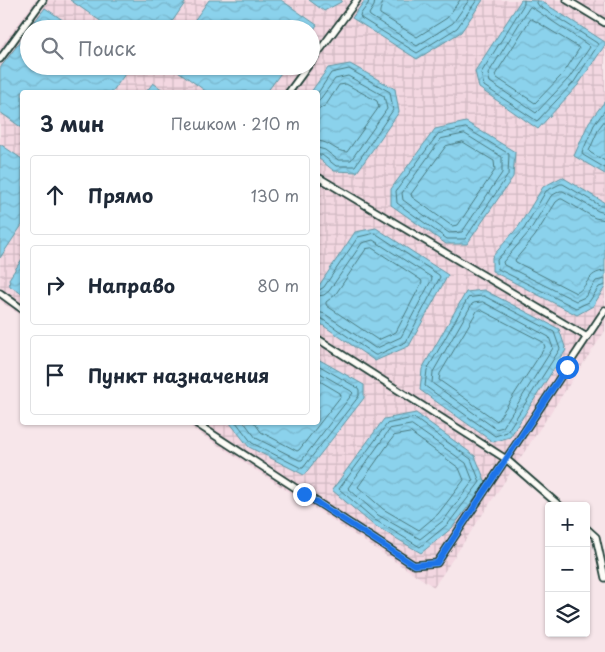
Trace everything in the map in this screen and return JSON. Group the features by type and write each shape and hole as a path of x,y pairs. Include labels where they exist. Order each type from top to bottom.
{"lane":[{"path":"28,20 43,0"},
{"path":"320,50 357,0"},
{"path":"567,0 605,23"},
{"path":"0,59 20,32"},
{"path":"290,90 301,75"},
{"path":"320,178 588,337"},
{"path":"0,293 20,308"},
{"path":"199,425 414,565 437,563 605,310"},
{"path":"320,340 506,459 555,502"},
{"path":"590,531 596,536 605,578"}],"shaded area":[{"path":"36,0 605,0 605,331 434,587 187,425 320,425 320,90 20,90 20,315 0,301 0,48 20,21 20,75 320,75 320,20 21,20"}],"water":[{"path":"70,0 187,0 173,20 99,20"},
{"path":"209,0 281,0 310,20 195,20"},
{"path":"309,0 342,0 324,11"},
{"path":"365,0 483,0 461,32 417,59 352,18"},
{"path":"521,0 541,1 605,42 605,45 578,85 538,129 479,88 475,71"},
{"path":"45,8 63,20 36,20"},
{"path":"20,42 20,75 124,75 113,90 20,90 20,127 0,112 0,68"},
{"path":"350,64 395,89 399,112 357,172 334,171 320,160 320,90 312,90 328,68"},
{"path":"183,75 279,75 268,90 204,90"},
{"path":"153,83 163,90 148,90"},
{"path":"605,101 605,174 574,156 589,122"},
{"path":"466,122 515,152 513,177 467,244 446,244 391,205 391,189 435,129"},
{"path":"0,144 20,158 20,228 0,258"},
{"path":"562,177 605,203 605,287 593,306 577,315 492,271 492,257 519,226 543,187"},
{"path":"376,228 448,275 409,346 375,361 320,323 320,284 355,232"},
{"path":"20,262 20,293 10,286 9,279"},
{"path":"484,290 559,329 566,350 510,437 493,442 420,390 422,369 466,292"},
{"path":"320,360 364,385 364,398 304,475 249,447 232,425 320,425"},
{"path":"416,413 475,456 486,483 452,528 421,553 372,524 332,490 384,419"}],"route":[{"path":"304,494 414,565 437,563 567,367"}]}
